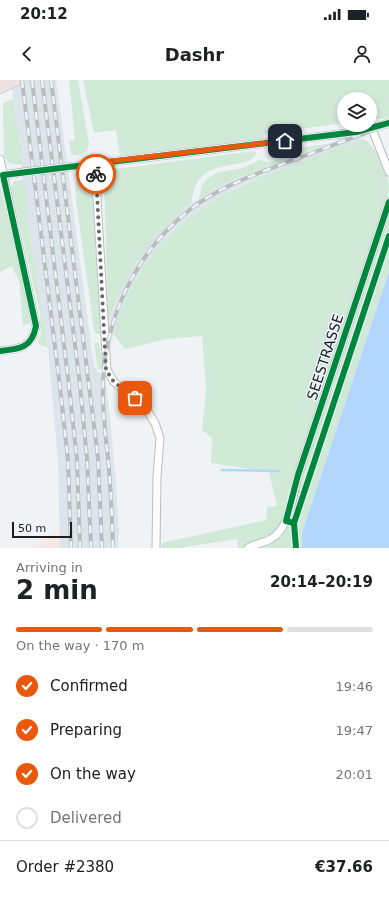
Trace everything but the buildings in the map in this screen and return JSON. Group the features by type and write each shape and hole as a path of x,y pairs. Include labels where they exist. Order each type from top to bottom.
{"highway":[{"path":"0,88 14,80"}],"street":[{"path":"377,127 389,123"},
{"path":"3,175 349,132"},
{"path":"373,132 389,172"},
{"path":"0,159 36,326 34,336 28,344 23,347 0,351"},
{"path":"95,163 106,370 114,382 135,398 146,409 155,423 160,438 157,477 156,548"},
{"name":"SEESTRASSE","path":"248,548 271,539 278,533 286,521 298,475 389,202"}],"shaded area":[{"path":"11,80 56,80 94,367 106,380 115,470 119,530 118,548 60,548 58,461 48,348 29,227"},
{"path":"347,136 363,139 239,186 198,210 173,230 158,247 130,290 122,307 110,346 108,322 124,284 154,238 171,221 192,203 219,186"},
{"path":"60,528 60,548 30,548 40,543 40,541"}],"green space":[{"path":"69,80 78,80 89,143 87,150 78,156 71,154 69,141 75,140"},
{"path":"83,80 389,80 389,118 377,119 377,92 337,92 337,124 263,134 264,141 120,156 116,130 94,133"},
{"path":"13,99 23,164 12,164 4,156 3,104"},
{"path":"363,139 372,146 376,152 388,180 389,189 385,214 389,214 389,271 302,532 302,548 238,548 237,539 179,548 162,548 162,543 266,520 267,507 277,506 269,472 211,463 212,438 202,430 206,390 202,336 166,339 125,349 113,333 131,289 153,253 179,225 210,203 244,185 281,169"},
{"path":"326,144 219,186 199,199 202,185 208,178 216,173 242,168 259,160 270,163 279,159 291,149"},
{"path":"254,151 256,154 251,160 211,170 202,177 195,187 192,203 164,229 141,256 123,287 108,322 104,176 109,170"},
{"path":"83,173 90,176 91,181 101,334 97,334 94,330 76,200 75,183 80,181 79,174"},
{"path":"25,180 29,227 48,348 38,343 41,332 40,313 11,188 14,181"},
{"path":"0,186 26,291 30,324 23,325 19,282 12,266 0,272"},
{"path":"97,342 100,345 102,368 98,370 94,343"}],"water":[{"path":"389,271 389,548 302,548 302,532"}],"waterway":[{"path":"222,470 279,471"}],"railway":[{"path":"22,80 68,460 71,548"},
{"path":"32,80 77,460 80,548"},
{"path":"42,80 80,385 87,459 91,548"},
{"path":"51,80 98,458 102,548"},
{"path":"113,548 110,480 103,401 103,382 106,354 112,327 121,301 133,276 148,252 166,231 187,212 220,190 265,171 389,124"}],"cycle path":[{"path":"0,351 24,346 32,339 36,326 3,175 356,132 389,123"},
{"path":"294,523 286,521 298,475 389,202"},
{"path":"296,548 294,523 389,236"}],"way so far":[{"path":"96,174 106,370 114,382 135,398"}],"route":[{"path":"96,174 95,163 285,141"}]}
